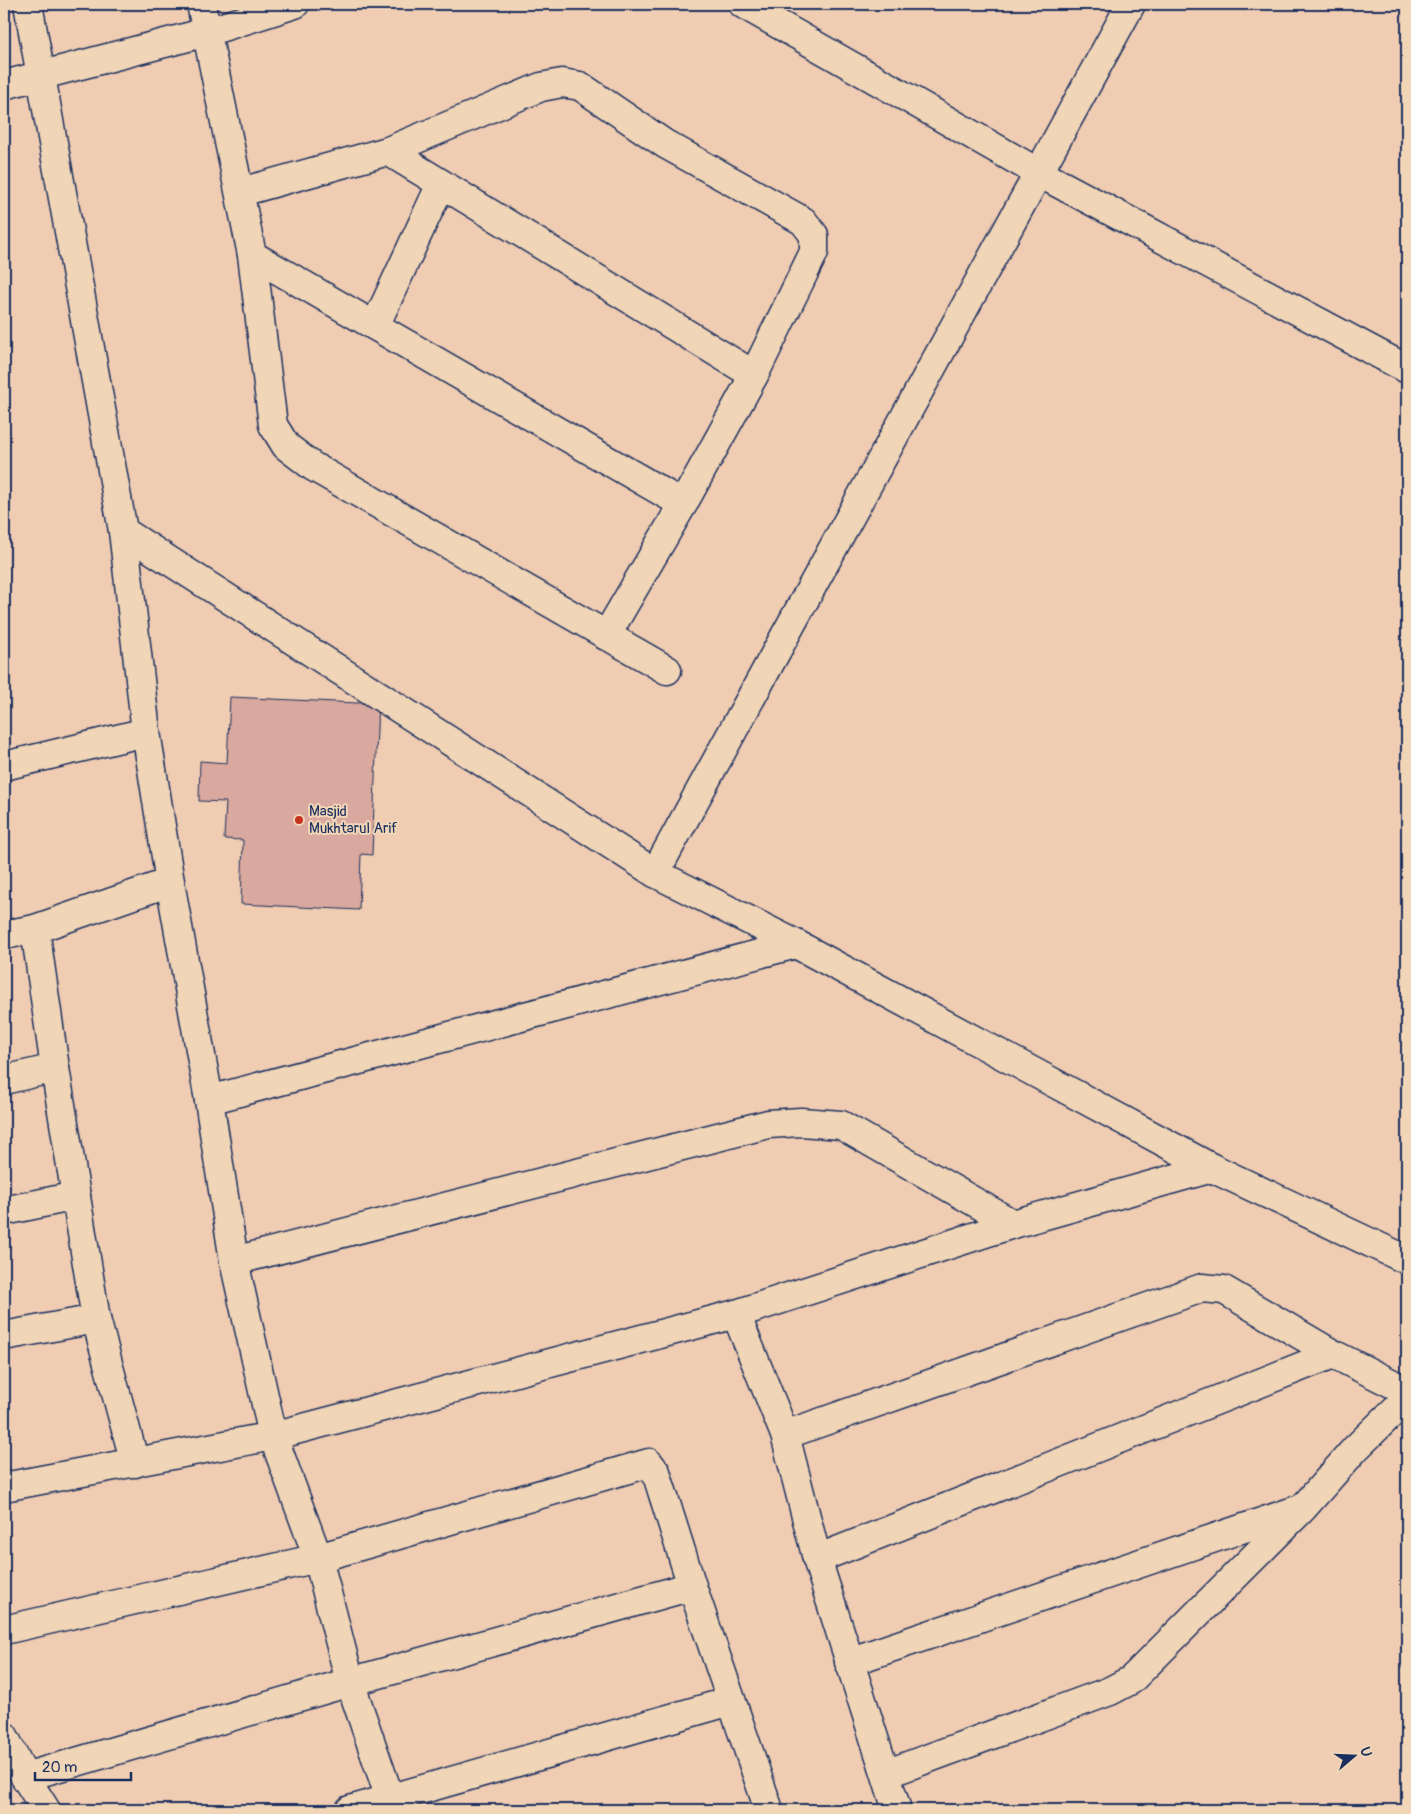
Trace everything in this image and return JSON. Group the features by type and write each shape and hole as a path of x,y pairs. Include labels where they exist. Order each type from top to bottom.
{"street":[{"path":"28,4 123,531 146,732 170,882 209,1100 234,1261 273,1436 318,1558 350,1682 392,1804"},
{"path":"201,4 241,192 252,255 274,426 286,446 321,471 667,670"},
{"path":"4,85 207,32 295,4"},
{"path":"744,4 1038,173 1407,369"},
{"path":"655,873 1131,4"},
{"path":"241,192 388,151 541,87 562,83 580,86 665,144 803,221 814,235 814,252 754,375 683,504 606,636"},
{"path":"388,151 754,375"},
{"path":"375,326 441,184"},
{"path":"252,255 683,504"},
{"path":"123,531 655,873 796,944 1212,1168 1407,1260"},
{"path":"4,766 146,732"},
{"path":"4,935 35,928 170,882"},
{"path":"35,928 55,1068 96,1319 135,1463"},
{"path":"209,1100 796,944"},
{"path":"4,1080 55,1068"},
{"path":"234,1261 768,1124 801,1122 841,1125 1013,1224"},
{"path":"4,1487 273,1436 736,1314 1013,1224 1212,1168"},
{"path":"4,1211 76,1196"},
{"path":"785,1435 1202,1288 1224,1290 1333,1354 1407,1391"},
{"path":"736,1314 785,1435 817,1559 897,1810"},
{"path":"4,1336 96,1319"},
{"path":"817,1559 1333,1354"},
{"path":"886,1774 1110,1691 1131,1680 1303,1508 1355,1449 1407,1398"},
{"path":"4,1630 318,1558 649,1463 656,1472 692,1586 768,1810"},
{"path":"849,1662 1303,1508"},
{"path":"25,1777 350,1682 692,1586"},
{"path":"350,1810 392,1804 731,1701"},
{"path":"4,1736 25,1777 46,1810"}],"building":[{"name":"Masjid Mukhtarul Arif","path":"230,697 378,704 372,855 361,854 359,910 241,904 243,840 224,839 226,802 199,801 200,761 227,763"}],"place":[{"name":"Masjid Mukhtarul Arif","path":"299,820"}]}
